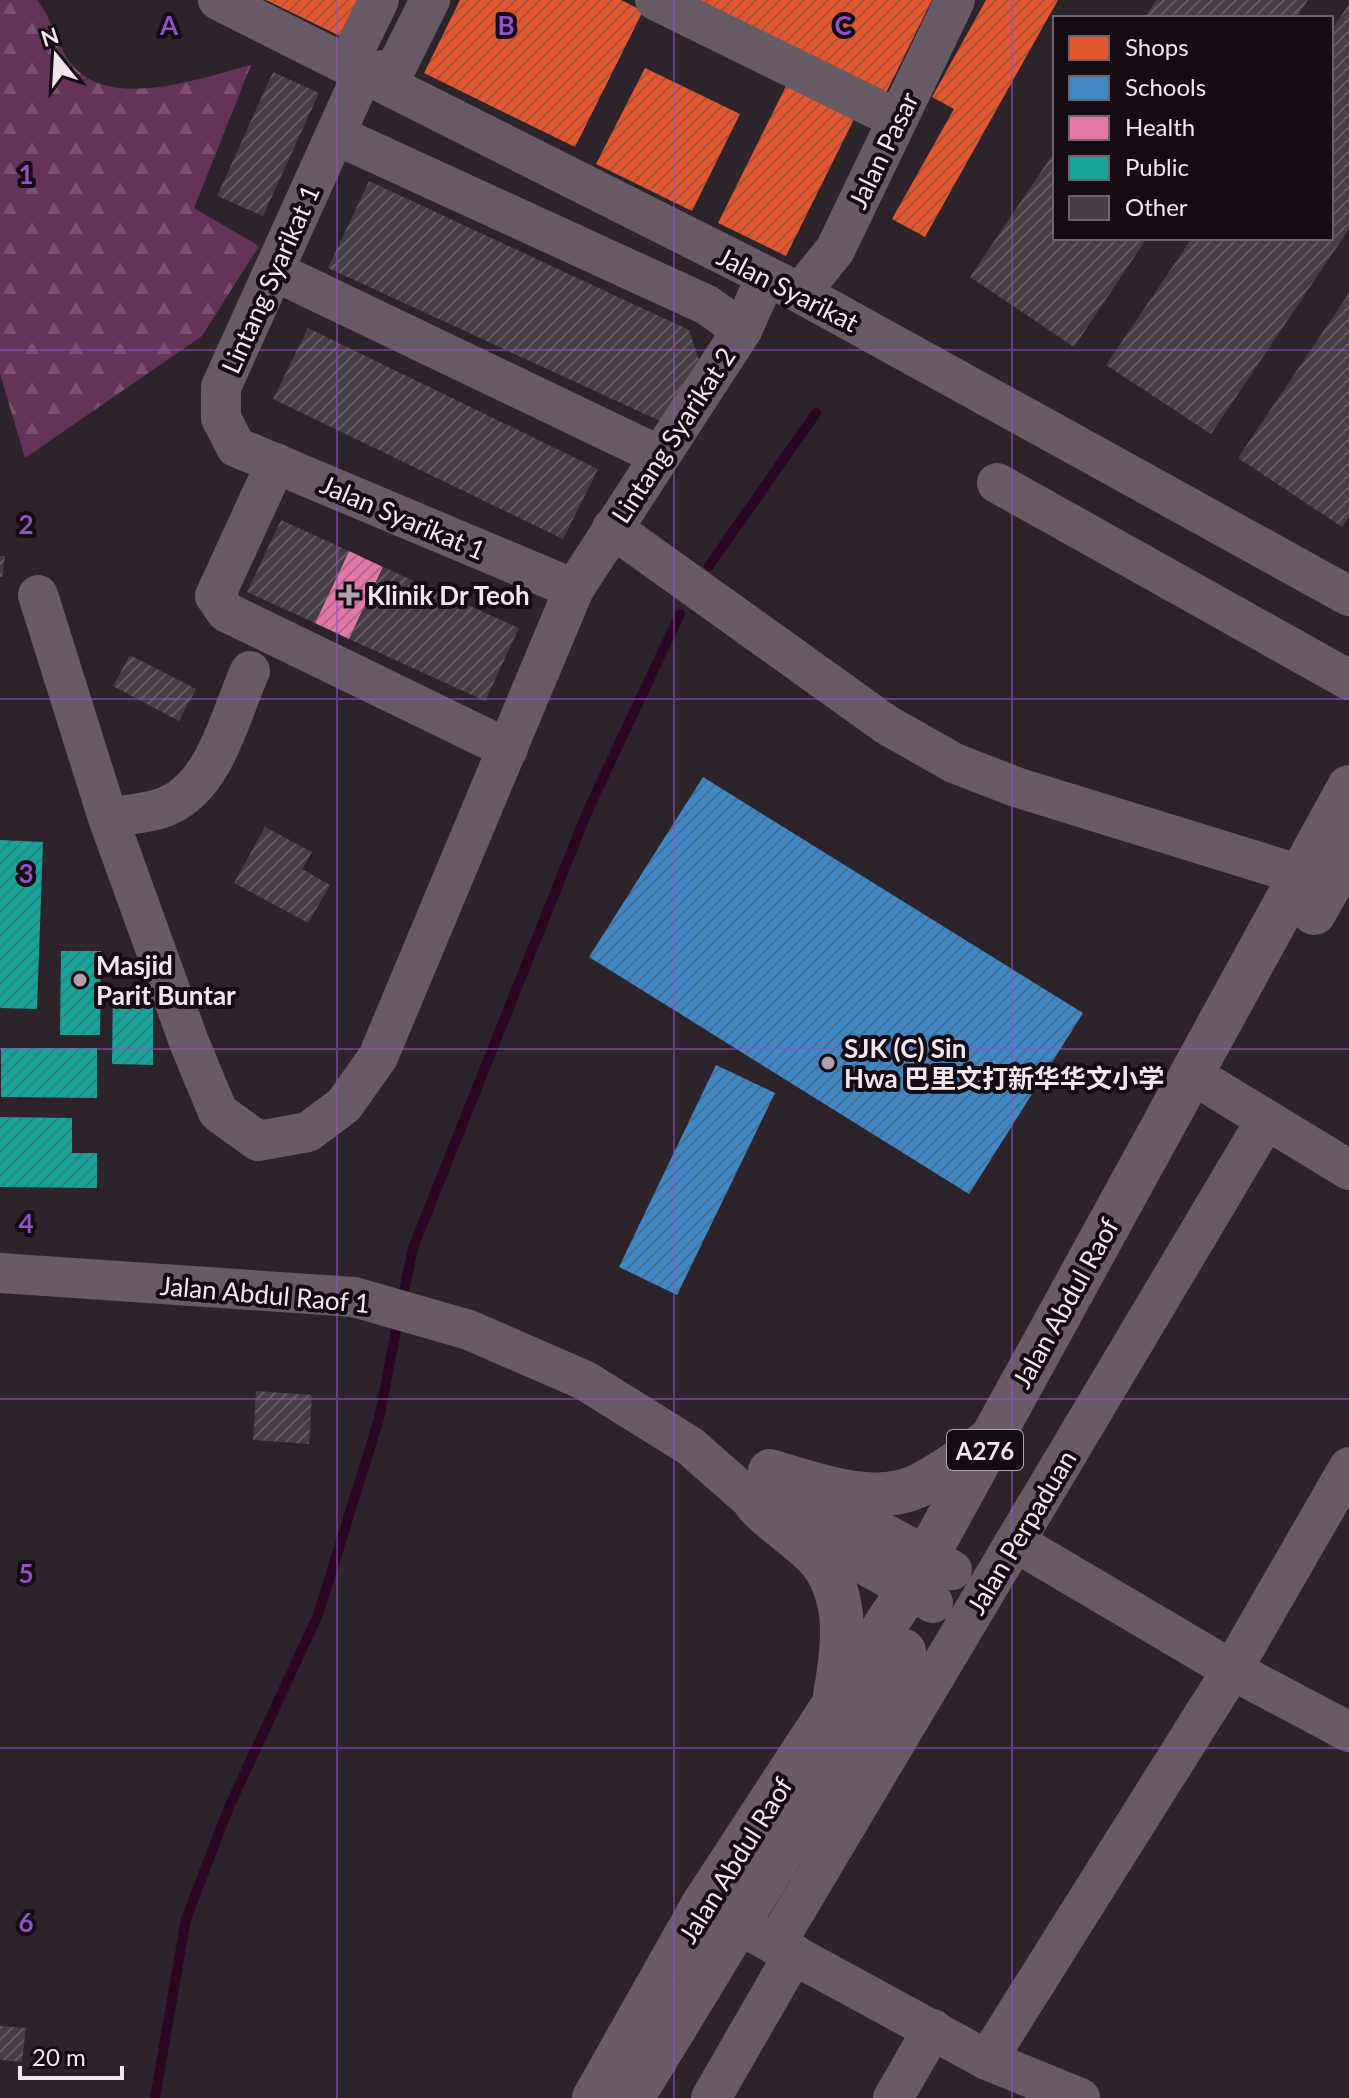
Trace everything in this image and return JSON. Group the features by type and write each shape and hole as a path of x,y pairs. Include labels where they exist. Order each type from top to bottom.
{"main road":[{"name":"Jalan Abdul Raof","path":"632,2098 720,1913 833,1705 930,1580 991,1440 1349,787"},
{"name":"Jalan Abdul Raof","path":"594,2098 720,1913 930,1580 1349,852"},
{"path":"763,1488 818,1485 883,1494 915,1487 991,1440"},
{"path":"763,1488 820,1561 836,1588 842,1635 833,1705"}],"street":[{"name":"Jalan Syarikat","path":"218,0 783,285 1349,596"},
{"path":"379,0 355,49 363,73 396,68 430,0"},
{"path":"655,0 897,119"},
{"name":"Jalan Pasar","path":"783,285 835,250 955,0"},
{"name":"Lintang Syarikat 1","path":"276,463 236,447 221,418 221,387 363,73"},
{"path":"336,135 707,305 742,330"},
{"path":"274,271 660,456"},
{"name":"Lintang Syarikat 2","path":"38,595 108,818 218,1112 258,1141 308,1132 344,1105 378,1057 574,589 742,330 783,285"},
{"path":"276,463 215,596 226,612 508,749"},
{"name":"Jalan Syarikat 1","path":"276,463 574,589"},
{"path":"997,483 1349,680"},
{"path":"612,528 887,725 954,763 1016,787 1301,875"},
{"path":"108,818 166,807 189,794 203,777 250,671"},
{"path":"1213,1087 1349,1170"},
{"name":"Jalan Perpaduan","path":"711,2098 785,1949 1015,1542 1266,1120"},
{"name":"Jalan Abdul Raof 1","path":"0,1273 354,1297 469,1330 584,1380 690,1446 930,1580"},
{"path":"987,2060 1232,1670 1349,1467"},
{"path":"1015,1542 1232,1670 1349,1732"},
{"path":"720,1913 987,2060 1080,2098"},
{"path":"893,2098 933,2029"}],"green space":[{"path":"0,0 37,0 60,46 77,70 94,81 114,87 161,87 251,65 194,208 259,246 202,336 25,458 0,374"}],"building: Shops":[{"path":"266,0 357,0 340,36"},
{"path":"460,0 621,0 643,11 575,147 424,73"},
{"path":"669,0 932,0 881,103"},
{"path":"986,0 1058,0 925,237 892,219 954,109 932,97"},
{"path":"645,68 740,114 692,211 596,164"},
{"path":"789,80 857,113 786,256 718,223"}],"building: Schools":[{"path":"703,777 1083,1013 969,1194 589,957"},
{"path":"716,1065 775,1093 677,1295 619,1267"}],"building: Health":[{"name":"Klinik Dr Teoh","path":"349,551 383,567 349,639 315,623"}],"building: Public":[{"path":"0,840 43,842 37,1009 0,1008"},
{"path":"61,951 101,951 100,1035 60,1035"},
{"path":"113,990 153,990 153,1065 112,1064"},
{"path":"1,1048 97,1048 97,1098 1,1097"},
{"path":"0,1117 72,1118 72,1153 97,1153 97,1188 0,1187"}],"building: Other":[{"path":"1157,0 1308,0 1297,16 1145,16"},
{"path":"1349,4 1349,229 1211,434 1106,365 1191,240 1333,240 1333,28"},
{"path":"273,72 319,93 263,216 217,196"},
{"path":"1053,154 1053,240 1146,240 1074,347 970,277"},
{"path":"369,181 689,330 699,360 660,421 328,268"},
{"path":"1349,293 1349,517 1342,527 1238,458"},
{"path":"308,328 598,469 563,539 273,399"},
{"path":"281,520 349,551 315,623 247,592"},
{"path":"0,556 5,556 2,577 0,577"},
{"path":"383,567 519,628 485,701 349,639"},
{"path":"130,655 196,689 179,721 113,686"},
{"path":"265,827 312,852 302,869 330,885 308,923 234,883"},
{"path":"256,1391 312,1395 309,1444 253,1440"},
{"path":"0,2026 26,2028 22,2062 0,2060"}],"waterway":[{"path":"709,566 816,413"},
{"path":"402,1301 413,1248 588,810 680,614"},
{"path":"155,2098 186,1919 229,1807 318,1615 379,1419 398,1320"}],"place":[{"name":"Klinik Dr Teoh","path":"349,595"},
{"name":"Masjid Parit Buntar","path":"80,980"},
{"name":"SJK (C) Sin Hwa 巴里文打新华华文小学","path":"828,1063"}]}
